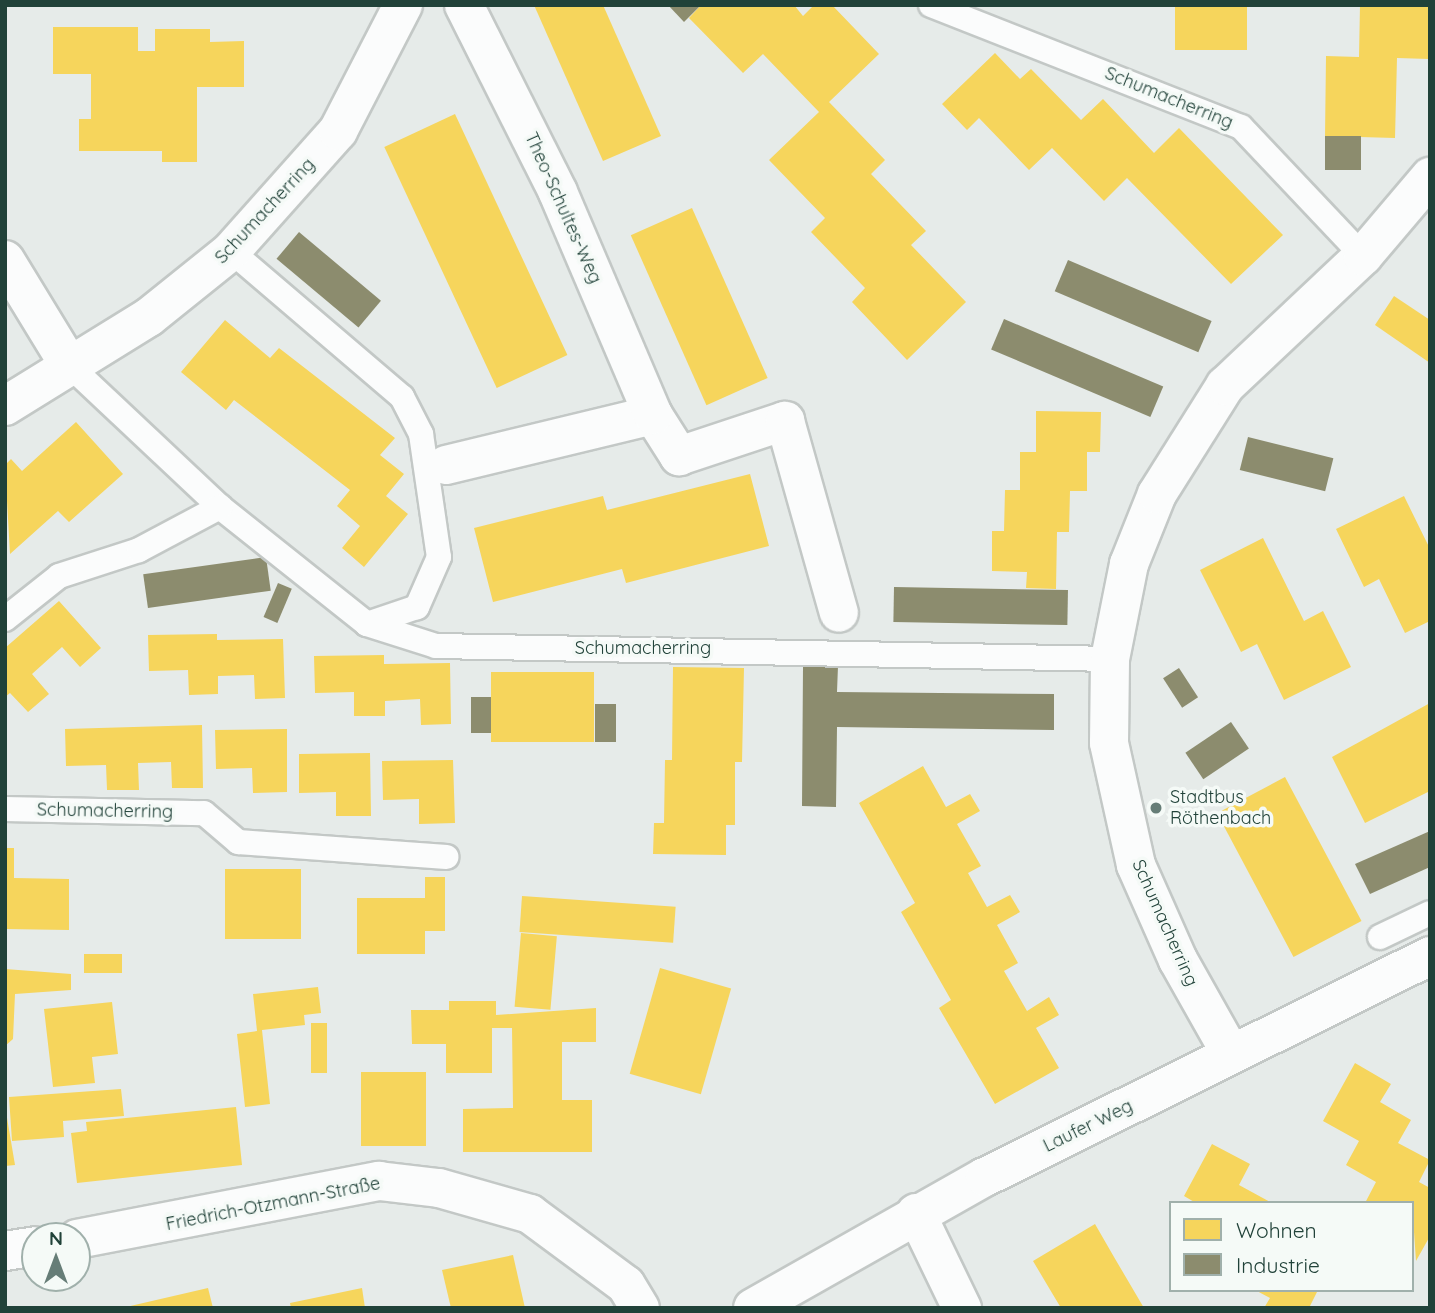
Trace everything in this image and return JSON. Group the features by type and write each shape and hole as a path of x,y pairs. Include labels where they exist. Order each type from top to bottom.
{"street":[{"name":"Schumacherring","path":"5,406 149,317 231,251 338,131 403,5"},
{"name":"Theo-Schultes-Weg","path":"464,5 558,192 653,415 679,456 785,421 839,614"},
{"name":"Schumacherring","path":"1231,1054 1178,960 1136,865 1109,743 1110,659 1129,564 1157,494 1225,387 1363,256 1430,177"},
{"name":"Schumacherring","path":"5,260 69,365"},
{"path":"446,465 653,415"},
{"name":"Laufer Weg","path":"753,1308 916,1213 1430,956"},
{"name":"Friedrich-Otzmann-Straße","path":"91,1236 379,1181 439,1188 530,1214 626,1286 640,1308"},
{"path":"916,1213 962,1308"}],"lane":[{"name":"Schumacherring","path":"931,5 1241,127 1363,256"},
{"path":"231,251 402,397 421,435 439,556 417,607 368,624"},
{"name":"Schumacherring","path":"69,365 220,507 368,624 436,646 1110,659"},
{"path":"5,619 59,576 139,550 220,507"},
{"name":"Schumacherring","path":"5,809 204,813 238,842 446,857"},
{"path":"1380,937 1430,913"}],"building: Wohnen":[{"path":"534,5 603,5 661,136 603,161"},
{"path":"701,5 794,5 803,16 814,5 832,5 879,54 829,102 885,160 871,174 926,231 911,245 966,302 907,360 852,302 865,288 811,232 825,218 769,160 819,112 763,54 743,73 689,18"},
{"path":"1175,5 1247,5 1247,50 1175,50"},
{"path":"1360,5 1430,5 1429,59 1397,58 1395,138 1325,136 1326,56 1359,57"},
{"path":"53,27 138,27 138,51 155,51 155,29 210,29 210,42 244,41 244,87 197,87 197,162 162,162 162,151 79,151 79,119 91,119 91,74 53,74"},
{"path":"995,53 1020,79 1031,69 1081,120 1103,99 1154,153 1179,128 1283,235 1231,284 1127,178 1104,201 1052,148 1029,170 979,118 967,130 942,104"},
{"path":"455,114 567,355 497,388 384,147"},
{"path":"692,208 768,378 706,405 631,235"},
{"path":"1394,296 1430,320 1430,363 1375,325"},
{"path":"225,320 270,358 279,348 395,438 380,455 404,474 386,496 408,514 364,567 342,548 360,526 337,506 350,490 234,400 226,410 181,372"},
{"path":"1036,411 1101,412 1100,452 1087,452 1087,491 1070,491 1069,532 1057,532 1056,589 1026,588 1027,572 992,571 992,531 1004,531 1005,490 1020,490 1020,452 1036,452"},
{"path":"76,422 123,474 69,522 58,511 10,554 5,465 11,459 22,471"},
{"path":"750,474 769,546 626,583 622,569 493,602 474,528 603,496 607,510"},
{"path":"1404,496 1430,549 1430,621 1405,633 1379,579 1364,587 1336,529"},
{"path":"1263,538 1304,621 1323,611 1351,667 1284,700 1257,644 1241,652 1200,570"},
{"path":"59,601 101,648 80,667 62,647 32,674 49,694 28,712 10,693 5,697 5,648"},
{"path":"217,634 217,640 283,639 285,698 255,699 254,675 218,676 218,694 189,695 188,670 149,671 148,635"},
{"path":"384,655 384,664 450,663 451,724 421,725 420,699 385,701 385,716 354,716 354,692 315,693 314,656"},
{"path":"673,667 744,668 742,762 735,762 735,825 726,825 726,855 653,854 654,823 664,823 665,760 672,760"},
{"path":"491,672 594,672 594,742 491,742"},
{"path":"1430,703 1430,791 1365,823 1332,757"},
{"path":"202,725 203,788 172,788 171,762 138,763 139,790 107,790 106,765 66,766 65,729"},
{"path":"287,729 287,792 253,793 252,768 216,769 215,730"},
{"path":"370,753 371,816 336,816 336,792 299,793 299,754"},
{"path":"453,760 455,823 419,824 419,799 383,800 382,761"},
{"path":"923,766 946,807 970,794 980,811 957,824 981,866 968,873 987,907 1010,895 1020,912 997,925 1018,963 1004,971 1027,1011 1049,997 1059,1015 1036,1028 1059,1068 995,1104 939,1008 951,1000 901,912 915,903 859,803"},
{"path":"1285,777 1362,921 1294,957 1217,813"},
{"path":"5,848 14,848 14,878 69,879 69,930 5,929"},
{"path":"225,869 301,869 301,939 225,939"},
{"path":"425,877 445,877 445,931 425,931 425,954 357,954 357,898 425,898"},
{"path":"522,896 676,907 673,943 519,932"},
{"path":"521,933 557,936 550,1010 515,1007"},
{"path":"84,954 122,954 122,973 84,973"},
{"path":"660,968 731,988 701,1094 630,1074"},
{"path":"5,969 71,974 71,990 15,994 13,1039 5,1046"},
{"path":"318,987 321,1013 304,1015 305,1025 262,1030 270,1104 245,1107 237,1034 257,1031 253,994"},
{"path":"449,1001 496,1001 496,1015 596,1008 596,1042 562,1042 562,1100 592,1100 592,1152 463,1152 463,1109 513,1108 512,1028 492,1028 492,1073 446,1073 446,1044 412,1044 411,1010 449,1010"},
{"path":"112,1002 118,1054 92,1057 95,1083 53,1087 44,1009"},
{"path":"311,1023 327,1023 327,1073 311,1073"},
{"path":"1355,1063 1391,1084 1380,1102 1411,1120 1398,1143 1430,1160 1419,1182 1430,1188 1430,1236 1416,1261 1414,1201 1366,1201 1376,1182 1346,1165 1359,1141 1323,1121"},
{"path":"361,1072 426,1072 426,1146 361,1146"},
{"path":"121,1089 124,1116 63,1121 64,1137 12,1141 9,1097"},
{"path":"5,1106 15,1165 5,1166"},
{"path":"236,1107 242,1165 77,1183 71,1133 87,1131 86,1122"},
{"path":"1212,1144 1250,1164 1239,1185 1268,1201 1193,1201 1184,1196"},
{"path":"1095,1224 1144,1308 1061,1308 1033,1261"},
{"path":"513,1255 525,1308 451,1308 442,1270"},
{"path":"208,1288 213,1308 126,1308 126,1307"},
{"path":"362,1288 365,1308 291,1308 290,1303"},
{"path":"1259,1292 1317,1292 1309,1308 1264,1308 1270,1298"}],"building: Industrie":[{"path":"668,5 701,5 684,22"},
{"path":"1325,136 1361,136 1361,170 1325,170"},
{"path":"299,232 381,301 358,328 277,259"},
{"path":"1068,260 1212,321 1198,352 1055,291"},
{"path":"1004,319 1163,387 1150,417 991,349"},
{"path":"1248,437 1333,458 1325,491 1240,470"},
{"path":"266,557 271,591 148,608 143,574"},
{"path":"278,583 292,589 277,623 264,617"},
{"path":"894,587 1068,590 1067,625 893,622"},
{"path":"803,666 838,666 837,692 1054,694 1054,730 837,727 836,807 802,806"},
{"path":"1179,668 1198,697 1182,708 1163,678"},
{"path":"471,697 491,697 491,733 471,733"},
{"path":"595,704 616,704 616,742 595,742"},
{"path":"1231,722 1249,749 1203,779 1185,753"},
{"path":"1430,831 1430,867 1370,894 1355,864"}],"place":[{"name":"Stadtbus Röthenbach","path":"1156,808"}]}
